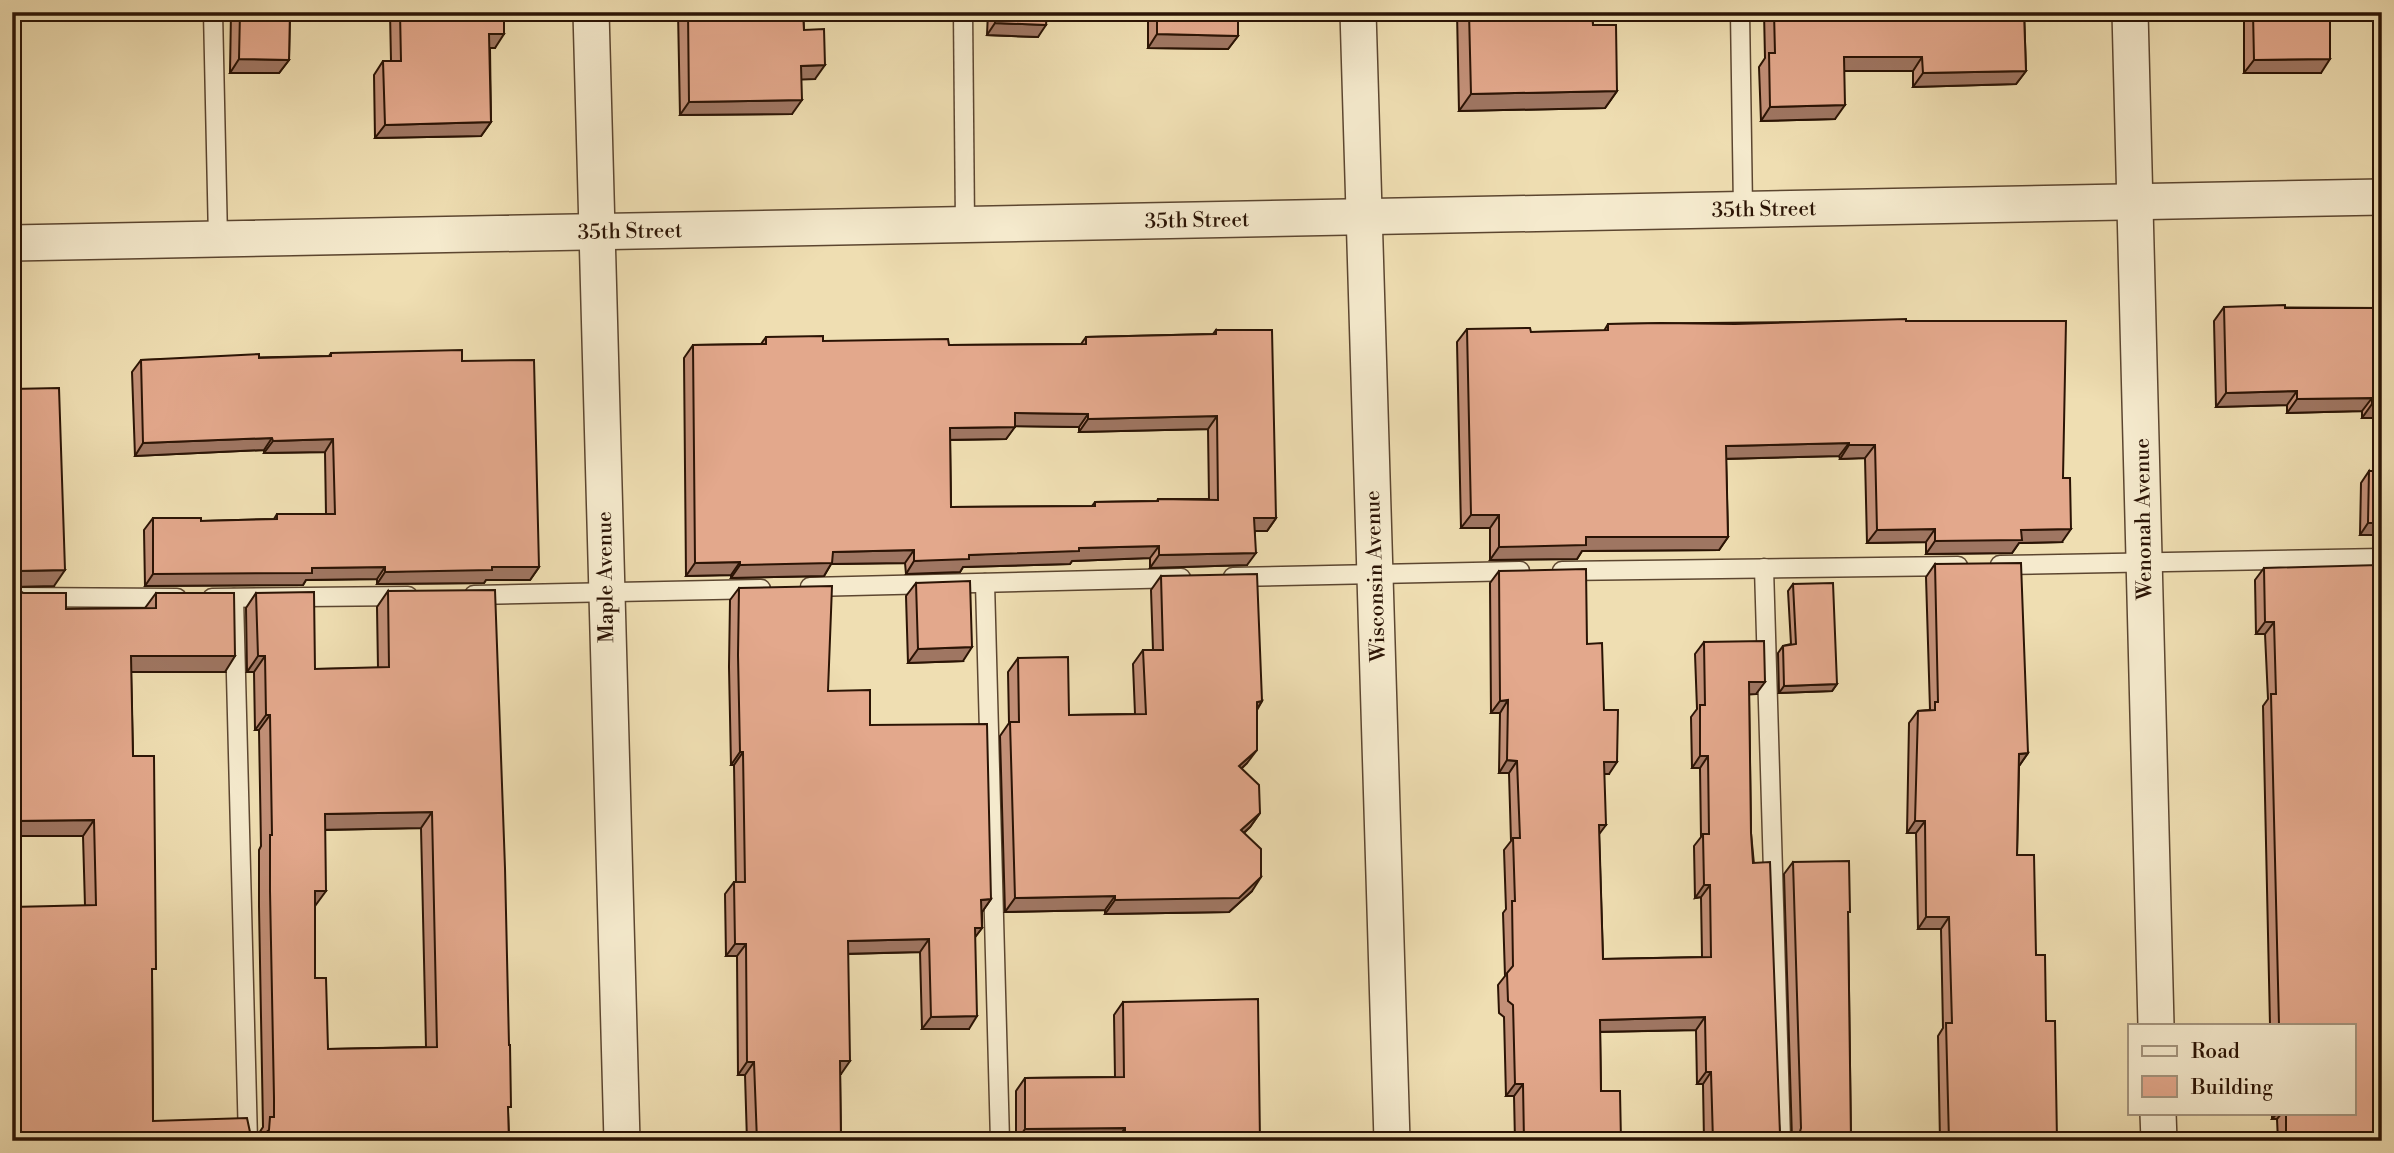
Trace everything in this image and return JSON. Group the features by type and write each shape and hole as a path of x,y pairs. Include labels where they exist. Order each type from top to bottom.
{"street":[{"name":"Maple Avenue","path":"591,12 622,1141"},
{"name":"Wisconsin Avenue","path":"1358,12 1392,1141"},
{"name":"Wenonah Avenue","path":"2130,12 2156,1024"},
{"name":"35th Street","path":"12,243 2382,197"},
{"path":"2158,1114 2159,1141"}],"lane":[{"path":"213,12 218,239"},
{"path":"963,12 965,225"},
{"path":"1740,12 1743,209"},
{"path":"1222,577 2382,558"},
{"path":"1764,568 1781,1141"},
{"path":"454,595 1194,578"},
{"path":"985,583 1000,1141"},
{"path":"12,597 427,596"},
{"path":"234,598 248,1141"}],"building":[{"path":"240,12 290,12 289,60 239,59"},
{"path":"400,12 504,12 504,34 489,34 491,122 385,125 383,61 401,61"},
{"path":"688,12 803,12 804,30 824,29 825,65 801,66 802,100 689,102"},
{"path":"995,12 1047,12 1046,25 995,23"},
{"path":"1157,12 1238,12 1238,36 1157,34"},
{"path":"1469,12 1592,12 1593,25 1616,25 1617,91 1471,94"},
{"path":"1774,12 2024,12 2026,71 1923,73 1922,57 1844,57 1845,105 1770,107 1769,53 1775,53"},
{"path":"2253,12 2330,12 2330,59 2254,60"},
{"path":"2285,305 2285,308 2382,308 2382,404 2372,404 2372,398 2297,399 2297,391 2226,393 2224,307"},
{"path":"1906,319 2066,321 2063,478 2070,478 2071,529 2021,530 2022,540 1935,541 1935,529 1877,530 1875,445 1849,443 1726,446 1728,537 1586,537 1586,545 1499,547 1499,515 1471,515 1467,329 1530,328 1531,332 1608,330 1608,324 1735,324"},
{"path":"1216,330 1272,330 1276,518 1254,518 1256,553 1159,555 1159,546 1079,548 1079,551 969,555 969,559 914,561 914,550 833,552 832,563 695,563 693,345 766,344 766,337 823,336 823,341 948,339 949,345 1086,344 1086,337 1216,334","holes":["1015,413 1088,414 1088,419 1217,416 1218,500 1095,502 1095,506 951,507 950,428 1015,427"]},
{"path":"462,350 462,361 534,360 539,567 385,572 385,567 312,568 312,573 153,574 153,518 201,518 201,521 277,519 277,514 335,514 333,439 273,441 272,438 143,443 141,360 259,354 259,358 331,356 331,353"},
{"path":"59,388 65,570 18,571 13,576 13,588 23,593 66,593 66,609 156,608 156,593 234,593 235,656 131,656 133,756 154,756 156,969 152,969 153,1121 247,1118 250,1132 260,1137 269,1130 270,1117 274,1117 270,715 266,715 265,656 258,656 256,593 314,592 315,669 389,667 388,591 495,590 510,1045 509,1141 12,1141 12,907 96,905 94,820 12,821 12,389","holes":["432,812 437,1047 328,1049 326,978 315,978 315,891 326,891 325,814"]},
{"path":"2369,471 2382,471 2382,523 2368,523"},
{"path":"2021,563 2028,753 2019,754 2017,855 2034,855 2036,955 2045,955 2046,1021 2055,1021 2057,1141 1949,1141 1946,1023 1952,1023 1949,917 1926,917 1925,821 1915,821 1918,711 1935,710 1935,702 1938,702 1935,564"},
{"path":"2379,565 2382,627 2382,1141 2286,1141 2286,1114 2356,1114 2356,1024 2279,1024 2271,694 2276,694 2274,622 2265,622 2264,568"},
{"path":"1586,569 1587,644 1602,643 1604,710 1618,710 1617,762 1604,762 1606,825 1599,825 1603,959 1711,957 1710,885 1704,885 1703,834 1709,834 1708,756 1700,756 1700,705 1705,705 1704,642 1764,641 1765,682 1749,682 1751,833 1753,863 1770,862 1780,1134 1791,1140 1799,1135 1801,1128 1793,862 1849,861 1851,1141 1713,1141 1711,1072 1706,1072 1705,1017 1600,1020 1601,1091 1620,1091 1621,1141 1524,1141 1523,1084 1515,1084 1513,1005 1508,1001 1507,973 1513,966 1512,901 1515,901 1513,838 1520,838 1517,761 1507,760 1508,700 1500,701 1499,571"},
{"path":"1257,574 1262,701 1257,702 1257,750 1239,766 1259,785 1260,813 1241,830 1261,849 1261,877 1239,898 1015,898 1010,722 1019,722 1018,658 1068,657 1069,715 1146,714 1143,650 1163,650 1161,576"},
{"path":"970,581 972,647 918,649 916,583"},
{"path":"1833,583 1837,684 1784,686 1783,646 1796,644 1793,584"},
{"path":"832,586 828,691 870,690 870,725 987,724 991,899 981,900 982,928 975,928 977,1016 931,1017 929,939 848,941 850,1061 840,1061 841,1141 757,1141 754,1062 747,1062 746,944 735,944 734,882 745,882 738,655 739,588"},
{"path":"1258,999 1260,1141 1125,1141 1125,1128 1025,1129 1025,1078 1124,1077 1123,1002"}]}
